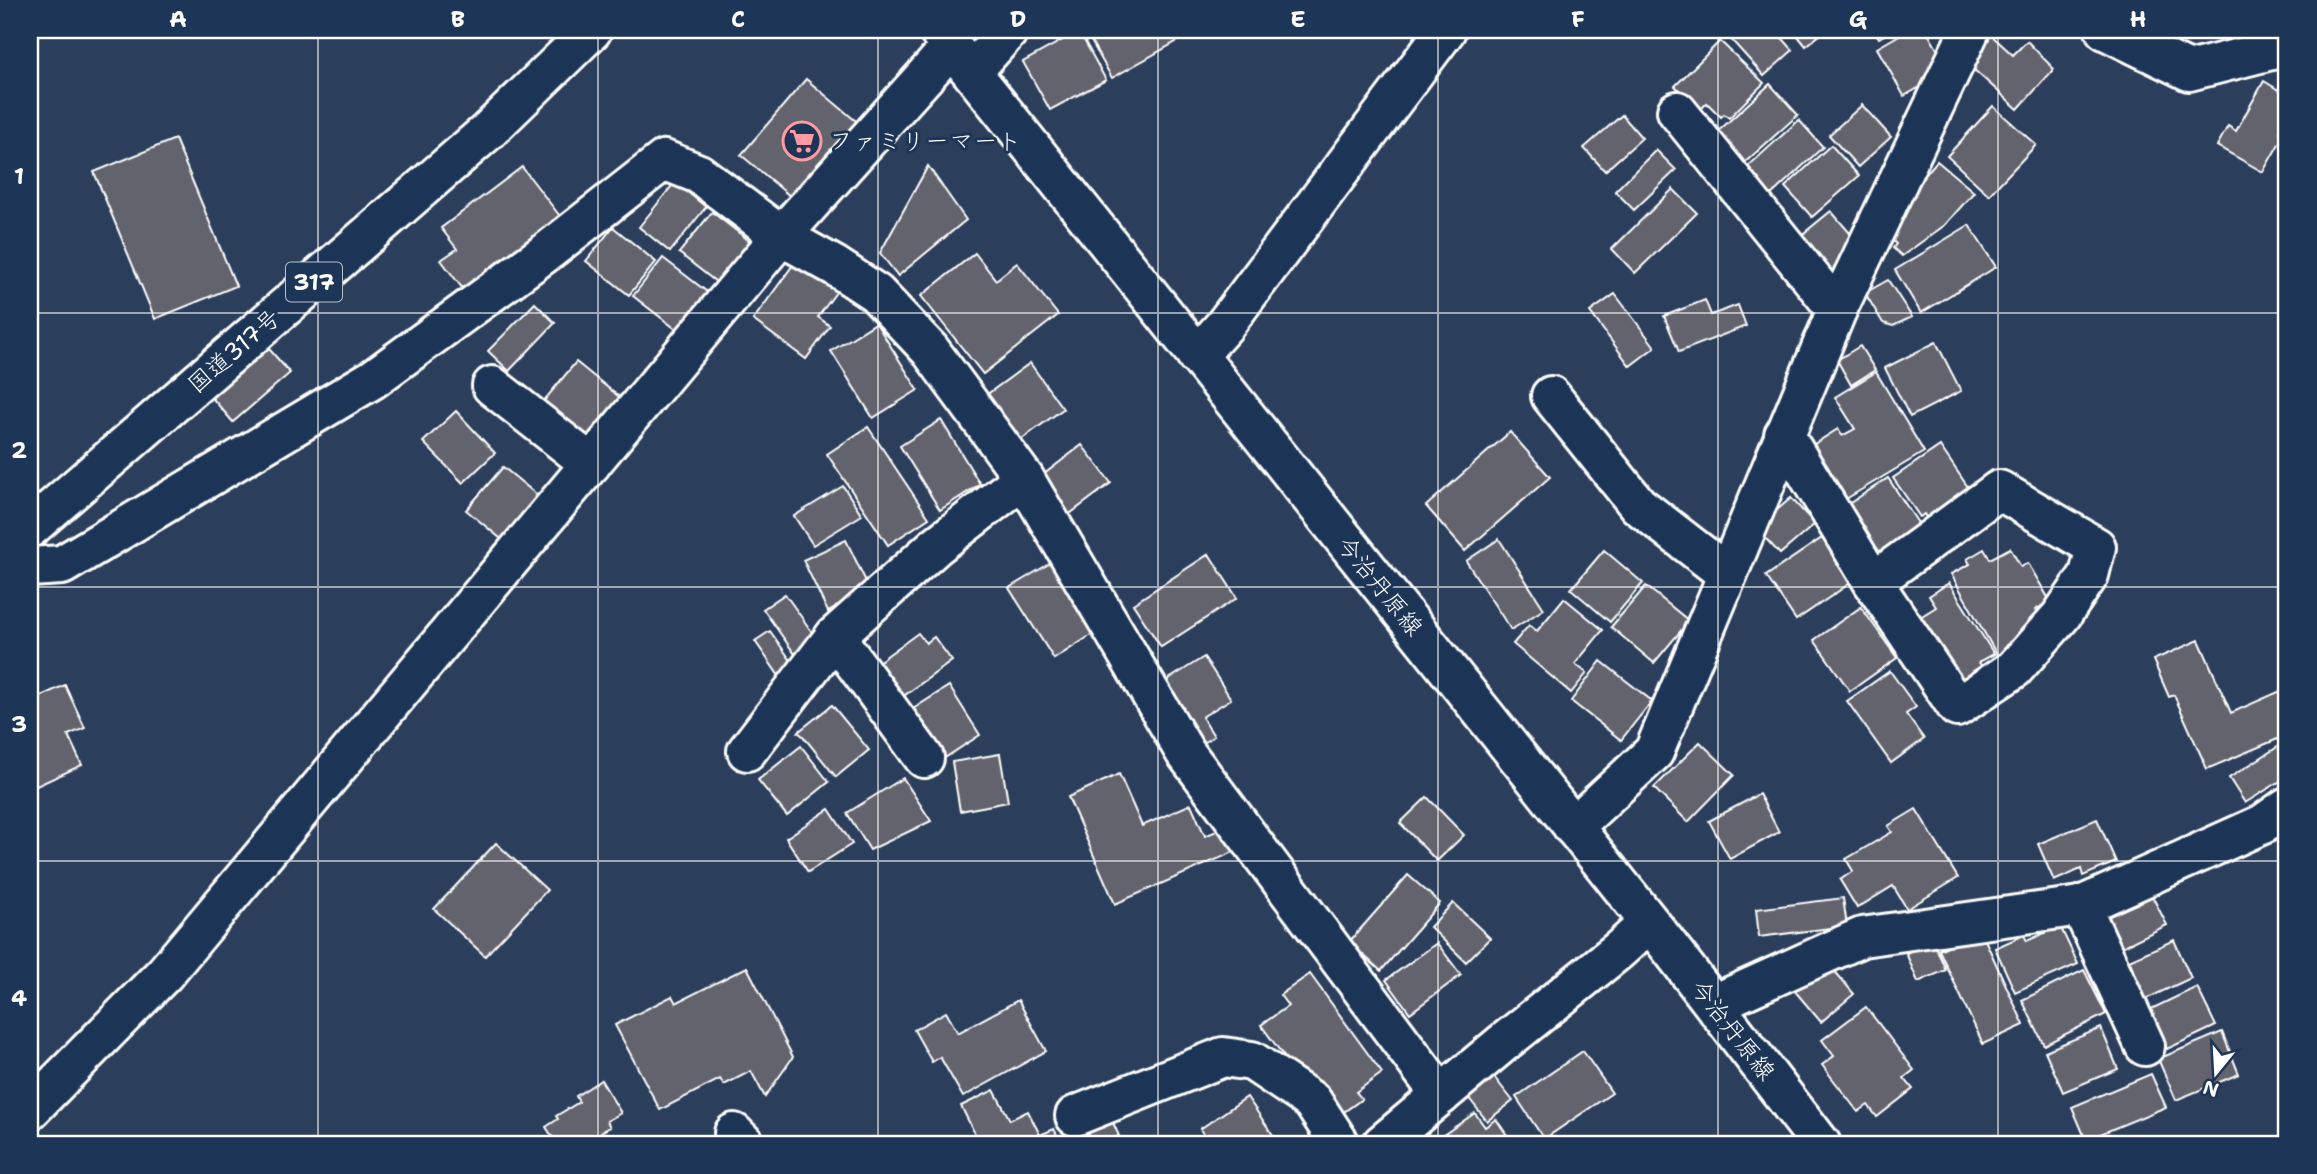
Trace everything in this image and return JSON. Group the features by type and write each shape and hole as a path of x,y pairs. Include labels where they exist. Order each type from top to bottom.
{"main road":[{"name":"国道317号","path":"30,528 488,131 592,30"},
{"path":"30,1110 165,972 781,236 954,49 1009,30"},
{"path":"1197,356 1232,315 1446,30"},
{"path":"1573,827 1654,752 1837,310 1970,30"},
{"path":"2105,30 2189,71 2287,46"},
{"name":"今治丹原線","path":"954,49 1650,923 1821,1144"},
{"path":"1677,111 1837,310"},
{"path":"30,567 62,565 373,379 548,251 664,160 699,174 781,236 876,293 930,349 1024,478 1185,752 1441,1095"},
{"path":"492,386 591,464"},
{"path":"1551,396 1638,505 1727,574"},
{"path":"1784,435 1873,582 1957,707 2014,669 2060,616 2089,575 2096,547 1999,490 1873,582"},
{"path":"747,751 835,636 936,546 1024,478"},
{"path":"835,636 924,758"},
{"path":"1714,1004 1862,937 2081,906 2263,824 2287,807"},
{"path":"2081,906 2145,1046"},
{"path":"1382,1144 1650,923"},
{"path":"1075,1116 1223,1057 1252,1061 1312,1101 1340,1144"}],"building":[{"path":"1111,30 1176,30 1181,39 1112,78 1091,41"},
{"path":"1732,30 1775,30 1793,50 1764,76 1727,35"},
{"path":"1793,30 1826,30 1806,46"},
{"path":"1874,30 1893,30 1879,38"},
{"path":"1908,30 1926,30 1943,59 1930,66 1936,78 1904,96 1877,48"},
{"path":"2118,30 2179,30 2166,55"},
{"path":"2217,30 2245,30 2233,44"},
{"path":"1079,31 1106,80 1050,110 1023,62"},
{"path":"1990,34 2013,55 2027,41 2054,69 2018,109 1972,68"},
{"path":"1720,41 1764,83 1729,118 1724,114 1721,117 1707,103 1700,110 1675,86"},
{"name":"ファミリーマート","path":"806,79 862,126 797,202 741,155"},
{"path":"2264,81 2287,95 2287,119 2280,132 2284,135 2263,172 2217,146 2228,126 2236,131"},
{"path":"1770,84 1798,115 1742,165 1714,135"},
{"path":"1862,105 1891,137 1858,167 1829,135"},
{"path":"1993,106 2036,145 1989,195 1947,156"},
{"path":"1622,115 1642,138 1605,171 1584,148"},
{"path":"1799,120 1823,147 1769,197 1744,170"},
{"path":"175,139 236,286 155,319 94,172"},
{"path":"1831,145 1859,176 1812,217 1785,187"},
{"path":"1656,150 1676,170 1634,210 1615,191"},
{"path":"1937,161 1974,192 1945,225 1902,256 1893,248 1896,244 1892,240 1901,203"},
{"path":"928,166 966,220 898,276 880,253"},
{"path":"522,167 566,224 469,297 441,260 457,249 441,228"},
{"path":"675,182 706,207 670,252 639,227"},
{"path":"1673,189 1697,213 1635,273 1612,249"},
{"path":"1831,211 1861,246 1828,285 1793,242"},
{"path":"712,212 752,243 720,285 679,253"},
{"path":"1969,225 1996,267 1921,313 1895,270"},
{"path":"613,227 656,262 629,295 586,261"},
{"path":"975,253 996,280 1017,263 1058,315 983,374 921,296"},
{"path":"801,254 842,284 818,317 830,326 806,359 753,320"},
{"path":"663,258 711,295 681,333 633,296"},
{"path":"1888,280 1912,317 1893,326 1883,323 1865,293"},
{"path":"1615,294 1655,347 1630,366 1590,312"},
{"path":"1705,300 1711,315 1738,305 1746,326 1679,352 1664,316"},
{"path":"535,303 555,323 509,371 488,351"},
{"path":"876,323 918,390 873,418 831,351"},
{"path":"1936,342 1961,391 1910,417 1885,368"},
{"path":"264,343 290,373 233,422 207,392"},
{"path":"1860,346 1875,370 1851,385 1837,360"},
{"path":"576,362 623,400 589,441 542,403"},
{"path":"1030,363 1063,409 1015,444 982,398"},
{"path":"1876,372 1924,452 1836,505 1803,451 1838,429 1842,436 1855,429 1835,397"},
{"path":"456,411 495,453 463,483 423,442"},
{"path":"941,420 980,484 940,510 900,446"},
{"path":"868,427 929,518 888,545 827,454"},
{"path":"1510,432 1550,477 1465,551 1426,506"},
{"path":"1082,445 1111,483 1067,516 1039,478"},
{"path":"1940,446 1974,496 1931,525 1924,514 1920,517 1893,478"},
{"path":"503,467 542,499 506,543 466,510"},
{"path":"1888,478 1926,535 1872,562 1838,511"},
{"path":"843,486 862,515 813,545 794,516"},
{"path":"1791,498 1815,524 1780,554 1756,528"},
{"path":"1822,538 1852,582 1796,620 1766,576"},
{"path":"1499,539 1544,609 1511,630 1466,561"},
{"path":"846,540 871,592 828,612 803,560"},
{"path":"2010,548 2021,567 2028,563 2050,601 2035,610 2046,629 2001,662 1951,574 1970,564 1967,559 1984,549 1990,559"},
{"path":"1604,550 1643,583 1610,622 1571,589"},
{"path":"1209,554 1237,598 1161,647 1133,604"},
{"path":"1052,562 1096,632 1054,659 1009,588"},
{"path":"1949,583 1994,654 1979,662 1988,676 1955,697 1909,624 1936,607 1929,596"},
{"path":"1646,586 1689,621 1654,663 1611,627"},
{"path":"785,594 819,642 797,657 763,609"},
{"path":"1564,598 1603,630 1575,664 1587,673 1571,693 1513,644 1529,625 1537,631"},
{"path":"1861,607 1897,658 1850,691 1814,640"},
{"path":"770,631 794,665 779,676 755,641"},
{"path":"918,633 926,643 934,637 952,661 898,700 873,666"},
{"path":"2199,640 2231,713 2285,689 2287,735 2207,769 2174,695 2169,697 2153,660"},
{"path":"1204,657 1231,699 1202,717 1214,736 1192,750 1153,689"},
{"path":"1601,661 1652,701 1621,740 1571,701"},
{"path":"1890,671 1916,707 1906,714 1924,739 1891,763 1847,701"},
{"path":"65,685 85,728 68,735 82,765 30,789 30,701"},
{"path":"949,686 980,735 940,761 908,712"},
{"path":"832,705 869,750 836,777 798,732"},
{"path":"2287,741 2287,777 2245,803 2229,778"},
{"path":"1700,742 1734,775 1688,822 1654,788"},
{"path":"801,746 829,782 787,816 758,780"},
{"path":"1000,754 1008,802 960,811 952,762"},
{"path":"1119,774 1142,826 1191,804 1205,836 1226,827 1236,851 1115,904 1068,797"},
{"path":"903,778 931,821 870,850 847,813"},
{"path":"1759,794 1779,832 1730,859 1709,821"},
{"path":"1427,797 1464,835 1437,861 1400,823"},
{"path":"829,809 852,844 808,872 786,838"},
{"path":"1916,809 1958,878 1907,909 1893,886 1857,908 1840,880 1853,871 1846,859 1892,832 1888,826"},
{"path":"2097,819 2116,862 2083,876 2081,869 2054,881 2038,844"},
{"path":"496,843 547,890 485,956 434,909"},
{"path":"1408,875 1440,903 1381,971 1349,942"},
{"path":"2148,888 2167,925 2120,948 2101,911"},
{"path":"1843,898 1847,926 1759,937 1756,909"},
{"path":"1453,903 1490,938 1466,962 1430,927"},
{"path":"2060,926 2078,964 2015,992 1995,948 2024,935 2027,941"},
{"path":"1981,931 2024,1025 1983,1044 1939,950"},
{"path":"2174,940 2191,978 2146,999 2129,960"},
{"path":"1933,941 1946,970 1918,982 1906,953"},
{"path":"1437,943 1461,975 1410,1013 1386,980"},
{"path":"1827,962 1854,994 1821,1022 1794,990"},
{"path":"747,967 793,1057 765,1097 751,1071 724,1085 720,1079 660,1110 615,1025 672,996 676,1003"},
{"path":"2084,970 2106,1014 2044,1045 2022,1000"},
{"path":"1310,974 1382,1073 1356,1092 1362,1099 1331,1121 1261,1025 1288,1006 1280,995"},
{"path":"2197,987 2216,1026 2167,1049 2149,1010"},
{"path":"1018,1000 1046,1051 963,1097 940,1057 932,1062 914,1030 946,1012 958,1033"},
{"path":"1866,1007 1914,1070 1904,1078 1913,1089 1877,1117 1868,1105 1858,1112 1822,1065 1834,1056 1822,1040"},
{"path":"2101,1028 2118,1069 2063,1092 2045,1051"},
{"path":"2222,1032 2239,1074 2176,1100 2158,1059"},
{"path":"1583,1051 1612,1093 1544,1139 1516,1097"},
{"path":"2151,1074 2166,1107 2086,1140 2072,1107"},
{"path":"1494,1077 1513,1101 1487,1121 1468,1097"},
{"path":"601,1080 621,1113 607,1121 610,1127 601,1132 609,1144 557,1144 546,1127 558,1119 556,1116 579,1102 576,1096"},
{"path":"994,1090 1010,1120 1028,1111 1040,1135 1054,1129 1062,1144 980,1144 961,1106"},
{"path":"1247,1097 1275,1138 1266,1144 1197,1144 1206,1138 1200,1129"},
{"path":"1107,1109 1119,1136 1093,1144 1082,1119"},
{"path":"1475,1113 1485,1127 1496,1119 1513,1144 1443,1144 1439,1138"}],"place":[{"name":"ファミリーマート","path":"802,141"}]}
